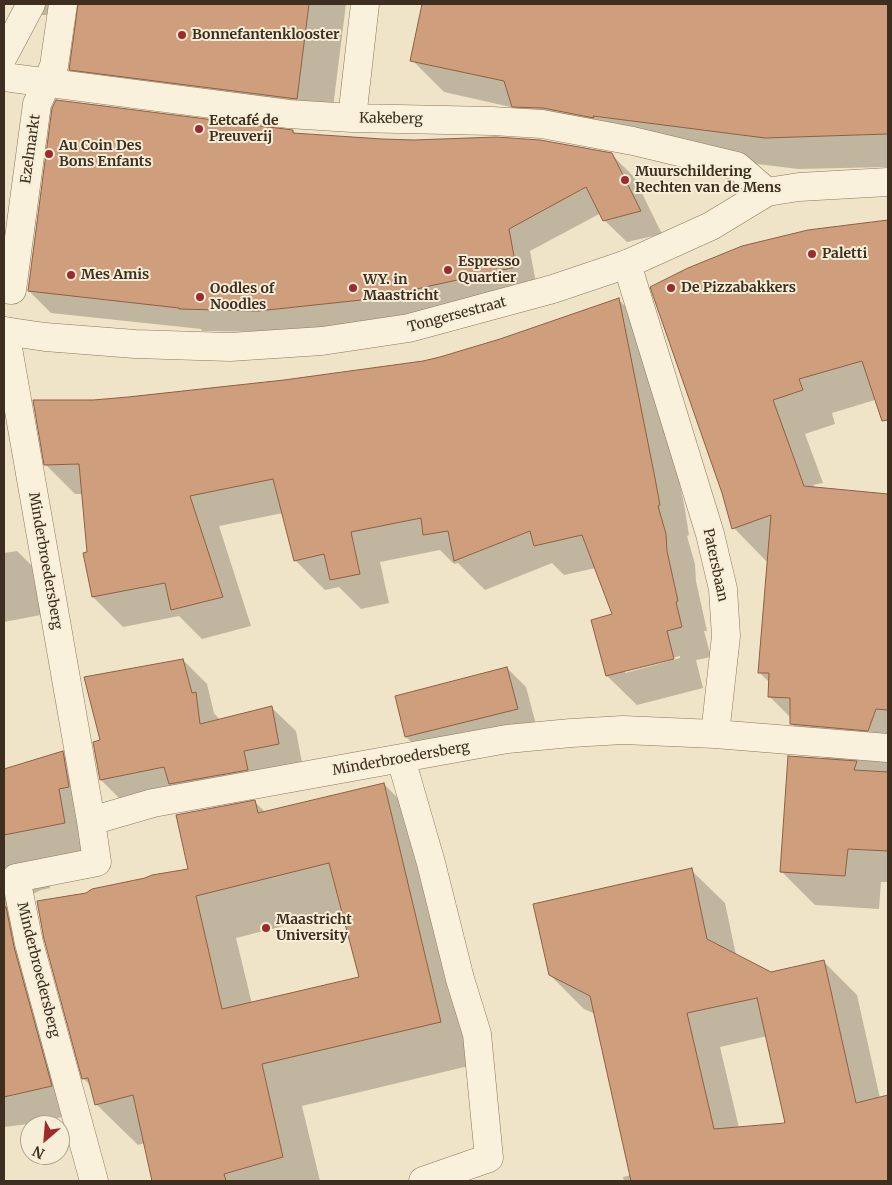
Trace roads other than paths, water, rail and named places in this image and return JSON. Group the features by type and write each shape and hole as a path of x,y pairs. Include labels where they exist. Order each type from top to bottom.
{"street":[{"path":"4,55 31,4"},
{"name":"Ezelmarkt","path":"4,289 12,290 38,104 54,66 63,4"},
{"path":"352,118 366,4"},
{"name":"Kakeberg","path":"4,77 289,114 352,118 542,124 633,141 737,166 767,192"},
{"name":"Tongersestraat","path":"4,331 93,341 230,347 322,341 409,328 553,289 627,264 711,226 767,192 799,187 888,182"},
{"name":"Patersbaan","path":"627,264 710,534 723,589 726,636 715,734"},
{"name":"Minderbroedersberg","path":"4,331 97,862 16,878 29,943 94,1181"},
{"name":"Minderbroedersberg","path":"91,821 153,803 507,739 571,732 623,730 715,734"},
{"path":"715,734 888,748"},
{"path":"401,759 431,863 460,979 477,1034 490,1158 423,1181"}],"place":[{"name":"Bonnefantenklooster","path":"182,35"},
{"name":"Eetcafé de Preuverij","path":"199,129"},
{"name":"Au Coin Des Bons Enfants","path":"49,154"},
{"name":"Muurschildering Rechten van de Mens","path":"625,180"},
{"name":"Paletti","path":"812,254"},
{"name":"Espresso Quartier","path":"448,270"},
{"name":"Mes Amis","path":"71,275"},
{"name":"WY. in Maastricht","path":"353,288"},
{"name":"De Pizzabakkers","path":"671,288"},
{"name":"Oodles of Noodles","path":"200,297"},
{"name":"Maastricht University","path":"266,928"}]}
